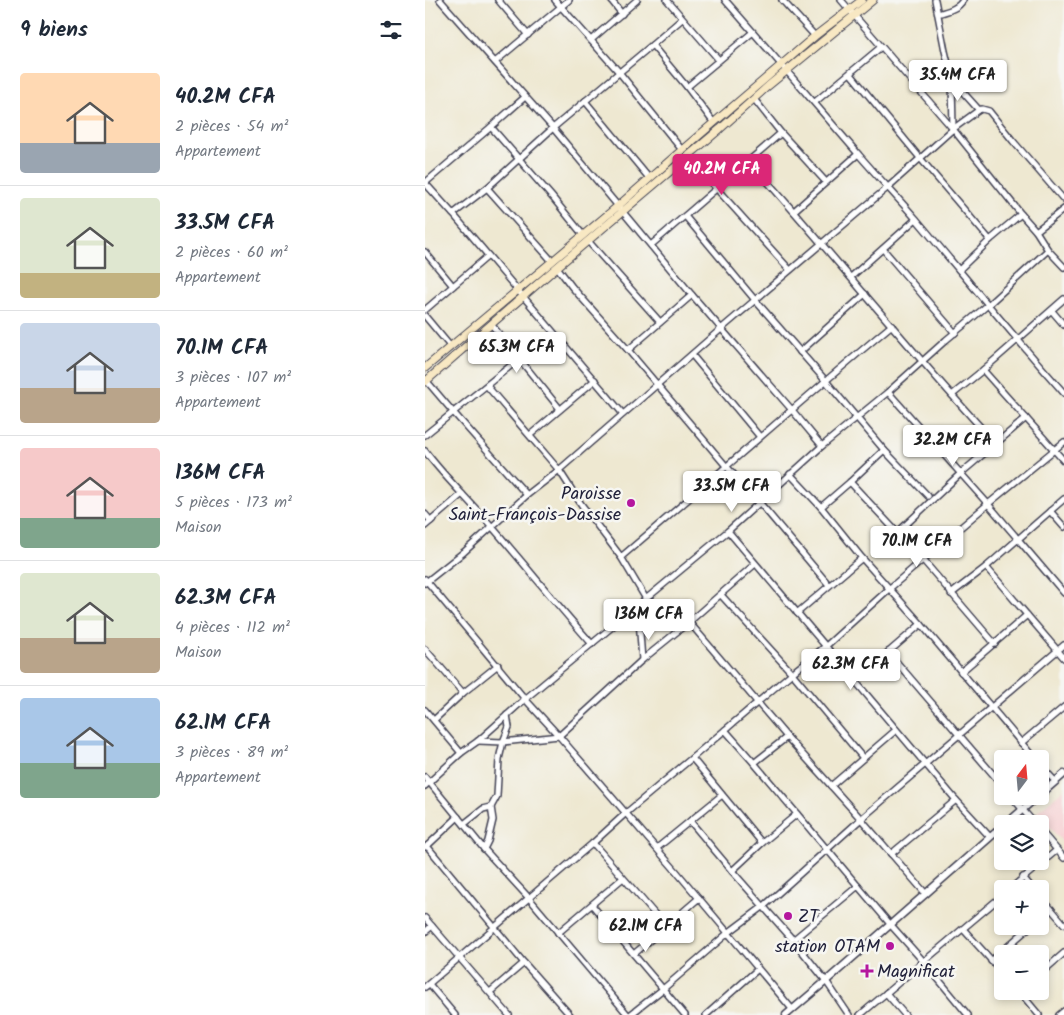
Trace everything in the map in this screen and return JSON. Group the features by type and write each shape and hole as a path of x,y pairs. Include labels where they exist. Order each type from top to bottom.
{"main road":[{"path":"426,381 588,241 649,178 714,123 852,13 862,0"},
{"path":"425,368 583,235 688,157 754,99 815,36 873,0"}],"street":[{"path":"440,0 553,128 821,446"},
{"path":"498,0 528,35"},
{"path":"555,0 619,72 682,150"},
{"path":"495,62 569,0"},
{"path":"611,0 622,14"},
{"path":"591,40 637,0"},
{"path":"667,0 719,60"},
{"path":"725,0 916,219 1064,394"},
{"path":"782,0 815,36"},
{"path":"841,0 953,129 1036,231 1048,250 1064,267"},
{"path":"935,0 952,80 953,129"},
{"path":"938,14 952,10 961,4 963,0"},
{"path":"453,214 487,188 553,128 682,19"},
{"path":"687,87 753,32"},
{"path":"652,45 714,123"},
{"path":"815,102 881,47"},
{"path":"850,73 919,158 990,240"},
{"path":"952,80 979,110"},
{"path":"525,97 425,183 623,414"},
{"path":"754,99 781,133 825,182"},
{"path":"585,101 649,178"},
{"path":"793,1009 657,848 525,699 426,581 464,552 527,495 559,470 953,129 982,108 989,110 1064,200"},
{"path":"491,128 583,235"},
{"path":"651,245 781,133"},
{"path":"794,210 858,154"},
{"path":"688,157 791,270"},
{"path":"749,160 892,325 921,362 996,444"},
{"path":"487,188 552,261"},
{"path":"1036,231 1064,209"},
{"path":"959,270 1021,214"},
{"path":"685,216 884,450 928,496"},
{"path":"851,277 916,219"},
{"path":"588,241 660,322"},
{"path":"883,249 955,333"},
{"path":"427,784 525,699 728,531 821,446 857,418 989,304 1048,250"},
{"path":"425,252 453,286"},
{"path":"425,310 488,256"},
{"path":"557,267 572,287 658,384 829,585"},
{"path":"800,352 865,294"},
{"path":"628,350 692,295"},
{"path":"952,395 1064,299"},
{"path":"1052,311 1064,325"},
{"path":"425,316 450,346"},
{"path":"491,324 560,410"},
{"path":"621,556 825,380 892,325"},
{"path":"692,355 760,437"},
{"path":"425,435 519,360"},
{"path":"983,370 1064,460"},
{"path":"530,435 595,380"},
{"path":"426,381 527,495"},
{"path":"487,386 559,470 581,504 621,556 646,599"},
{"path":"887,392 988,504 1064,593"},
{"path":"898,532 960,474 1026,418"},
{"path":"455,1015 427,986 626,813 826,646 988,504 1064,442"},
{"path":"821,507 884,450"},
{"path":"425,451 592,644"},
{"path":"790,474 821,507 862,558 921,624 1027,750"},
{"path":"850,482 898,532 995,644"},
{"path":"425,526 462,494"},
{"path":"951,594 986,567 1064,499"},
{"path":"1050,511 1064,526"},
{"path":"425,514 431,521"},
{"path":"728,531 896,730 990,837"},
{"path":"797,613 862,558"},
{"path":"477,741 503,742 559,736 643,660 755,564"},
{"path":"986,567 1064,658"},
{"path":"721,594 792,673 863,758"},
{"path":"638,606 643,660"},
{"path":"961,672 1027,616"},
{"path":"689,622 925,894"},
{"path":"855,681 921,624"},
{"path":"425,777 427,784 459,817 484,849 529,898 629,1015 663,989 728,933 764,906 861,819 1064,646"},
{"path":"425,649 463,693"},
{"path":"888,652 994,776"},
{"path":"434,720 497,665"},
{"path":"1021,743 1064,707"},
{"path":"425,710 461,753"},
{"path":"484,849 493,820 491,807 497,796 499,759 509,727 507,715"},
{"path":"725,730 968,1015"},
{"path":"831,786 896,730"},
{"path":"754,762 787,737"},
{"path":"692,758 762,843"},
{"path":"1049,786 1064,774"},
{"path":"1049,775 1055,781"},
{"path":"657,848 722,795"},
{"path":"891,854 956,800"},
{"path":"1019,805 1027,815"},
{"path":"1017,815 1028,805"},
{"path":"464,824 483,809 491,807"},
{"path":"732,871 797,814"},
{"path":"459,817 426,847 569,1015"},
{"path":"690,821 793,940 826,981 849,1015"},
{"path":"785,1015 994,834"},
{"path":"1049,841 1064,858"},
{"path":"593,843 666,927"},
{"path":"1020,880 1057,850"},
{"path":"558,932 623,878"},
{"path":"793,940 858,886"},
{"path":"635,954 699,898"},
{"path":"860,1015 994,903"},
{"path":"592,905 685,1015"},
{"path":"1049,907 1064,924"},
{"path":"425,918 509,1015"},
{"path":"425,932 432,926"},
{"path":"963,929 994,964"},
{"path":"991,961 1021,935"},
{"path":"1049,966 1064,953"},
{"path":"489,992 524,963"},
{"path":"706,1015 758,969"},
{"path":"886,993 905,1015"},
{"path":"1026,1000 1039,1015"},
{"path":"1059,1015 1064,1011"}],"shaded area":[{"path":"1064,789 1064,844 1049,826 1049,815 1040,815 1037,812 1045,805 1049,805 1049,802"}],"place":[{"name":"Paroisse Saint-François-Dassise","path":"631,503"},
{"name":"ZT","path":"788,916"},
{"name":"station OTAM","path":"890,946"},
{"name":"Magnificat","path":"867,971"}]}
